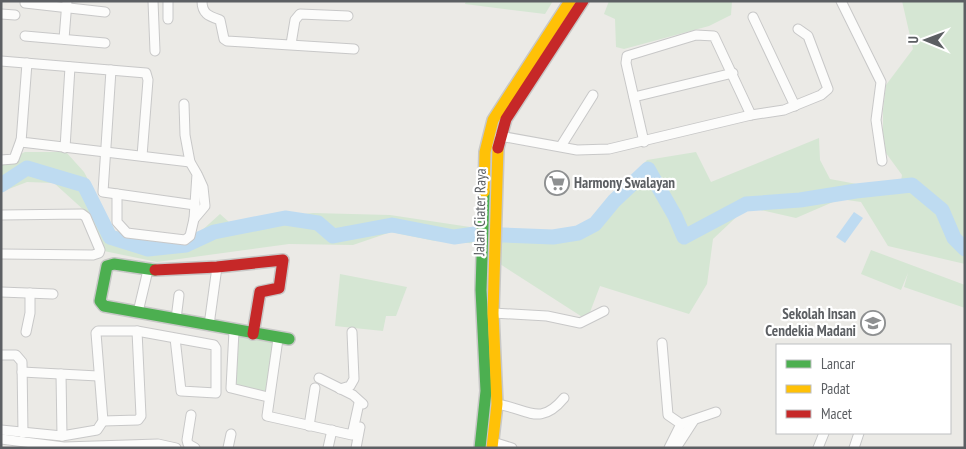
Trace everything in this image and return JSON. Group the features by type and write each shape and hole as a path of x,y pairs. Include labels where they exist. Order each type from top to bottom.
{"main road":[{"name":"Jalan Ciater Raya","path":"489,221 485,152 492,120 570,1"},
{"name":"Jalan Ciater Raya","path":"480,448 486,391 481,308 488,249 489,221 500,136 506,119 518,98 583,1"},
{"name":"Jalan Ciater Raya","path":"488,249 497,404 492,445"},
{"path":"253,334 260,292 279,288 284,261 217,267 148,270 109,264 106,270 101,304 234,331 284,339"}],"street":[{"path":"153,1 155,51"},
{"path":"168,1 168,19"},
{"path":"202,1 203,11 206,15 220,20 224,38 227,41 354,48"},
{"path":"842,1 849,20 881,82 876,120 882,161"},
{"path":"25,3 67,5 105,12"},
{"path":"64,39 67,5"},
{"path":"1,14 15,15"},
{"path":"291,44 294,20 300,14 348,16"},
{"path":"752,17 795,106"},
{"path":"500,136 577,150 594,151 644,142 795,106 822,95 828,89 808,36 798,29"},
{"path":"644,142 626,63 628,56 696,35 714,36 733,73 751,115"},
{"path":"25,36 105,43"},
{"path":"1,61 146,73 148,76 142,156"},
{"path":"1,160 14,159 21,140 26,63"},
{"path":"65,148 70,67"},
{"path":"111,70 103,192 195,205"},
{"path":"634,97 733,73"},
{"path":"561,146 593,95"},
{"path":"184,104 185,135 190,162 203,186 205,206 194,220"},
{"path":"21,140 24,144 190,162"},
{"path":"117,194 117,222 127,233 186,240 190,236 194,220 197,174"},
{"path":"1,214 82,214 86,217 100,250 99,253 93,255 1,254"},
{"path":"209,325 217,267"},
{"path":"138,312 148,270"},
{"path":"1,292 52,294"},
{"path":"26,332 30,313 30,293"},
{"path":"176,319 179,295"},
{"path":"493,313 547,316 580,323 604,311"},
{"path":"1,430 62,436 96,431 102,421 97,332 137,330 216,347 216,393 181,391 174,338"},
{"path":"102,421 140,419 137,330"},
{"path":"234,331 231,388 268,397"},
{"path":"340,390 350,386 354,379 352,332"},
{"path":"284,339 268,397 266,416 354,434 359,403"},
{"path":"662,343 668,415 681,424"},
{"path":"1,355 16,355 20,358 23,432"},
{"path":"22,372 98,376"},
{"path":"61,374 62,436"},
{"path":"318,378 363,403 356,448"},
{"path":"309,426 315,388"},
{"path":"497,404 544,415 551,412 564,398"},
{"path":"669,448 681,424 716,412"},
{"path":"191,415 188,444 195,448"},
{"path":"676,448 694,420"},
{"path":"328,448 332,430"},
{"path":"228,448 231,434"},
{"path":"818,448 824,434"},
{"path":"854,448 859,434"},
{"path":"1,439 19,445 64,447 151,446 176,448"},
{"path":"492,445 512,448"}],"green space":[{"path":"466,1 553,1 545,14 465,4"},
{"path":"609,1 732,1 731,15 709,26 624,49 616,47 615,19 604,14"},
{"path":"902,1 965,1 965,264 888,246 861,202 840,199 796,218 747,207 713,239 707,284 689,314 600,286 587,320 500,264 500,245 435,241 391,232 353,245 289,244 157,262 104,251 86,212 54,183 27,182 1,192 1,162 25,152 66,152 84,172 115,231 168,240 199,233 220,214 229,222 313,213 390,215 470,227 560,231 584,224 600,212 647,160 696,152 711,182 819,138 820,160 830,179 899,192 902,175 883,149 883,110 886,85 913,49"},
{"path":"871,250 965,285 965,308 904,287 908,273 901,290 861,274"},
{"path":"340,274 407,287 396,316 386,316 383,331 335,326"},
{"path":"234,331 281,339 268,397 233,385"}],"water":[{"path":"854,212 863,218 845,243 836,237"}],"waterway":[{"path":"1,185 27,168 84,185 110,237 148,249 186,245 214,232 285,218 318,223 333,236 392,225 454,237 475,234 553,237 578,233 595,224 614,201 648,169 675,216 684,237 746,204 800,200 912,185 942,210 954,238 965,249"}],"traffic: fast":[{"path":"480,448 486,391 481,290 484,192"},
{"path":"155,270 114,264 107,266 100,301 104,306 289,339"}],"traffic: slow":[{"path":"484,192 485,152 493,120 570,1"},
{"path":"492,448 497,404 493,313 498,148"}],"traffic: jam":[{"path":"498,148 506,119 583,1"},
{"path":"155,270 217,267 283,260 279,288 260,292 253,334"}],"place":[{"name":"Harmony Swalayan","path":"557,183"},
{"name":"Sekolah Insan Cendekia Madani","path":"873,323"}]}
